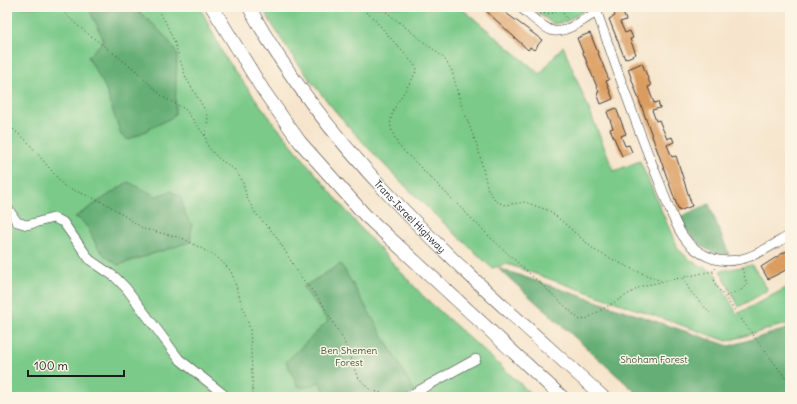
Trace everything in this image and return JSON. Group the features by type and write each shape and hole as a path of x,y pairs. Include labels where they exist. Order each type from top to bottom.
{"highway":[{"path":"212,7 262,90 300,142 365,215 562,397"},
{"name":"Trans-Israel Highway","path":"249,7 264,34 298,86 359,161 415,223 603,397"}],"street":[{"path":"520,7 555,31 564,30 572,26 598,8 649,157 677,224 688,243 704,255 716,260 738,260 754,255 790,235"},
{"path":"7,208 17,222 28,225 53,218 64,222 90,260 115,277 126,288 179,360 227,397"},
{"path":"407,397 476,359"}],"path":[{"path":"58,7 78,26 134,69 163,97 185,109 205,136 208,147 218,158 234,169 242,180 247,198 256,214 276,236 300,276 320,300 344,341 357,376 370,390 396,397"},
{"path":"155,7 165,21 174,41 186,78 205,110 208,119 205,136"},
{"path":"360,7 373,18 417,68 414,78 392,114 391,127 398,145 486,232 580,320 586,319 642,286 713,271 715,284 790,384"},
{"path":"380,7 444,58 452,71 460,101 478,148 488,190 498,202 505,205 525,202 550,211 596,251 634,270 662,281"},
{"path":"535,18 541,12 553,12 562,7"},
{"path":"560,9 572,26"},
{"path":"7,124 27,141 64,186 105,203 144,229 182,238 217,257 231,271 250,329 253,397"},
{"path":"725,297 731,293 741,290 748,284 738,260"},
{"path":"682,277 690,291 710,313"}],"green space":[{"path":"118,6 132,8 158,28 170,42 177,54 175,114 171,118 128,140 121,135 105,87 88,57 103,41 89,7"},
{"path":"7,7 200,7 225,58 273,122 357,224 423,296 535,397 7,397"},
{"path":"262,7 460,7 540,74 563,46 614,171 640,161 678,249 690,260 715,273 737,314 790,286 790,323 727,341 507,264 492,268 397,178 337,114 310,80"},
{"path":"531,7 586,7 584,11 565,22 553,24"},
{"path":"128,182 156,196 171,191 181,197 185,214 192,225 190,242 118,265 103,254 96,245 87,226 80,219 75,217"},
{"path":"709,204 729,255 713,252 699,244 688,232 679,217"},
{"name":"Ben Shemen Forest","path":"341,264 418,397 327,397 320,382 304,388 298,386 286,362 328,321 303,287"},
{"path":"752,265 768,290 739,307 720,271"},
{"name":"Shoham Forest","path":"498,268 729,346 790,328 790,397 641,397"}],"building":[{"path":"482,7 498,7 542,40 534,50 530,47 528,50"},
{"path":"622,10 626,20 620,22 625,33 630,31 633,38 630,39 636,54 625,59 609,19 615,16 614,13"},
{"path":"590,33 609,80 606,81 613,99 601,104 597,93 599,92 577,38"},
{"path":"642,63 651,86 648,87 654,103 658,102 660,108 652,110 656,121 659,120 667,139 672,137 674,142 667,145 672,157 676,156 692,206 679,211 628,69"},
{"path":"616,108 626,134 621,136 625,146 629,145 632,152 622,156 610,129 613,128 607,112"},
{"path":"786,251 790,259 790,268 768,279 761,267"}]}
